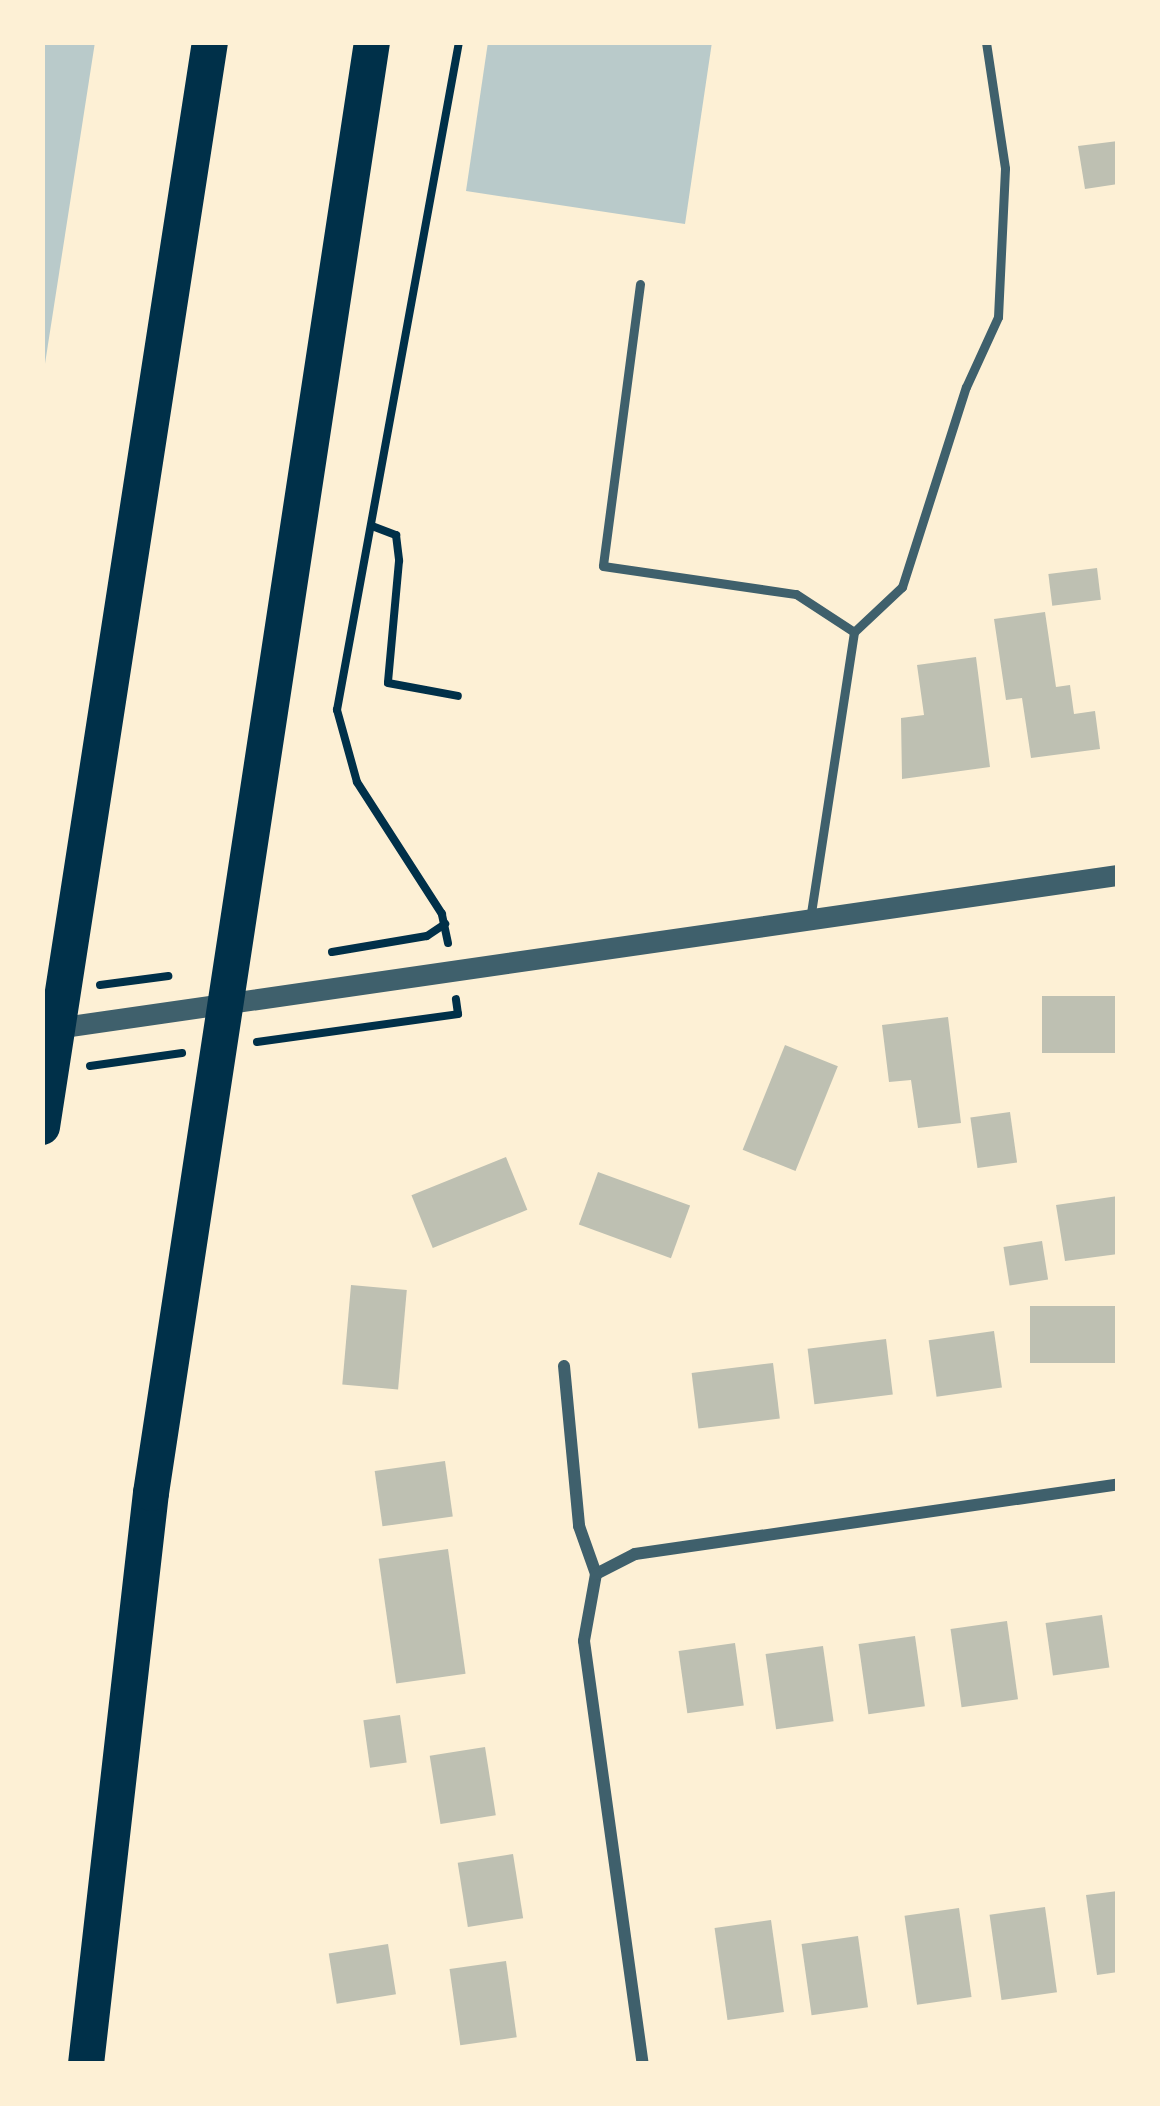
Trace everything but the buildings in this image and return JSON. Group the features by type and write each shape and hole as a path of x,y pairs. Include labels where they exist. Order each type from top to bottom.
{"highway":[{"path":"42,1127 210,42"},
{"path":"86,2064 151,1493 372,42"}],"street":[{"path":"42,1029 275,1000 1118,875"},
{"path":"564,1366 579,1526 596,1574 582,1624 643,2064"},
{"path":"596,1574 635,1554 1118,1484"}],"lane":[{"path":"810,918 854,632 902,587 966,387 998,317 1005,168 986,42"},
{"path":"640,284 603,566 796,594 854,632"}],"path":[{"path":"354,949 427,936 445,923 357,782 337,710 459,42"},
{"path":"373,526 396,535 399,561 388,683 458,696"},
{"path":"244,1044 458,1015"},
{"path":"64,1070 199,1051"}],"shaded area":[{"path":"42,42 95,42 42,383"},
{"path":"488,42 712,42 685,224 466,191"}]}
